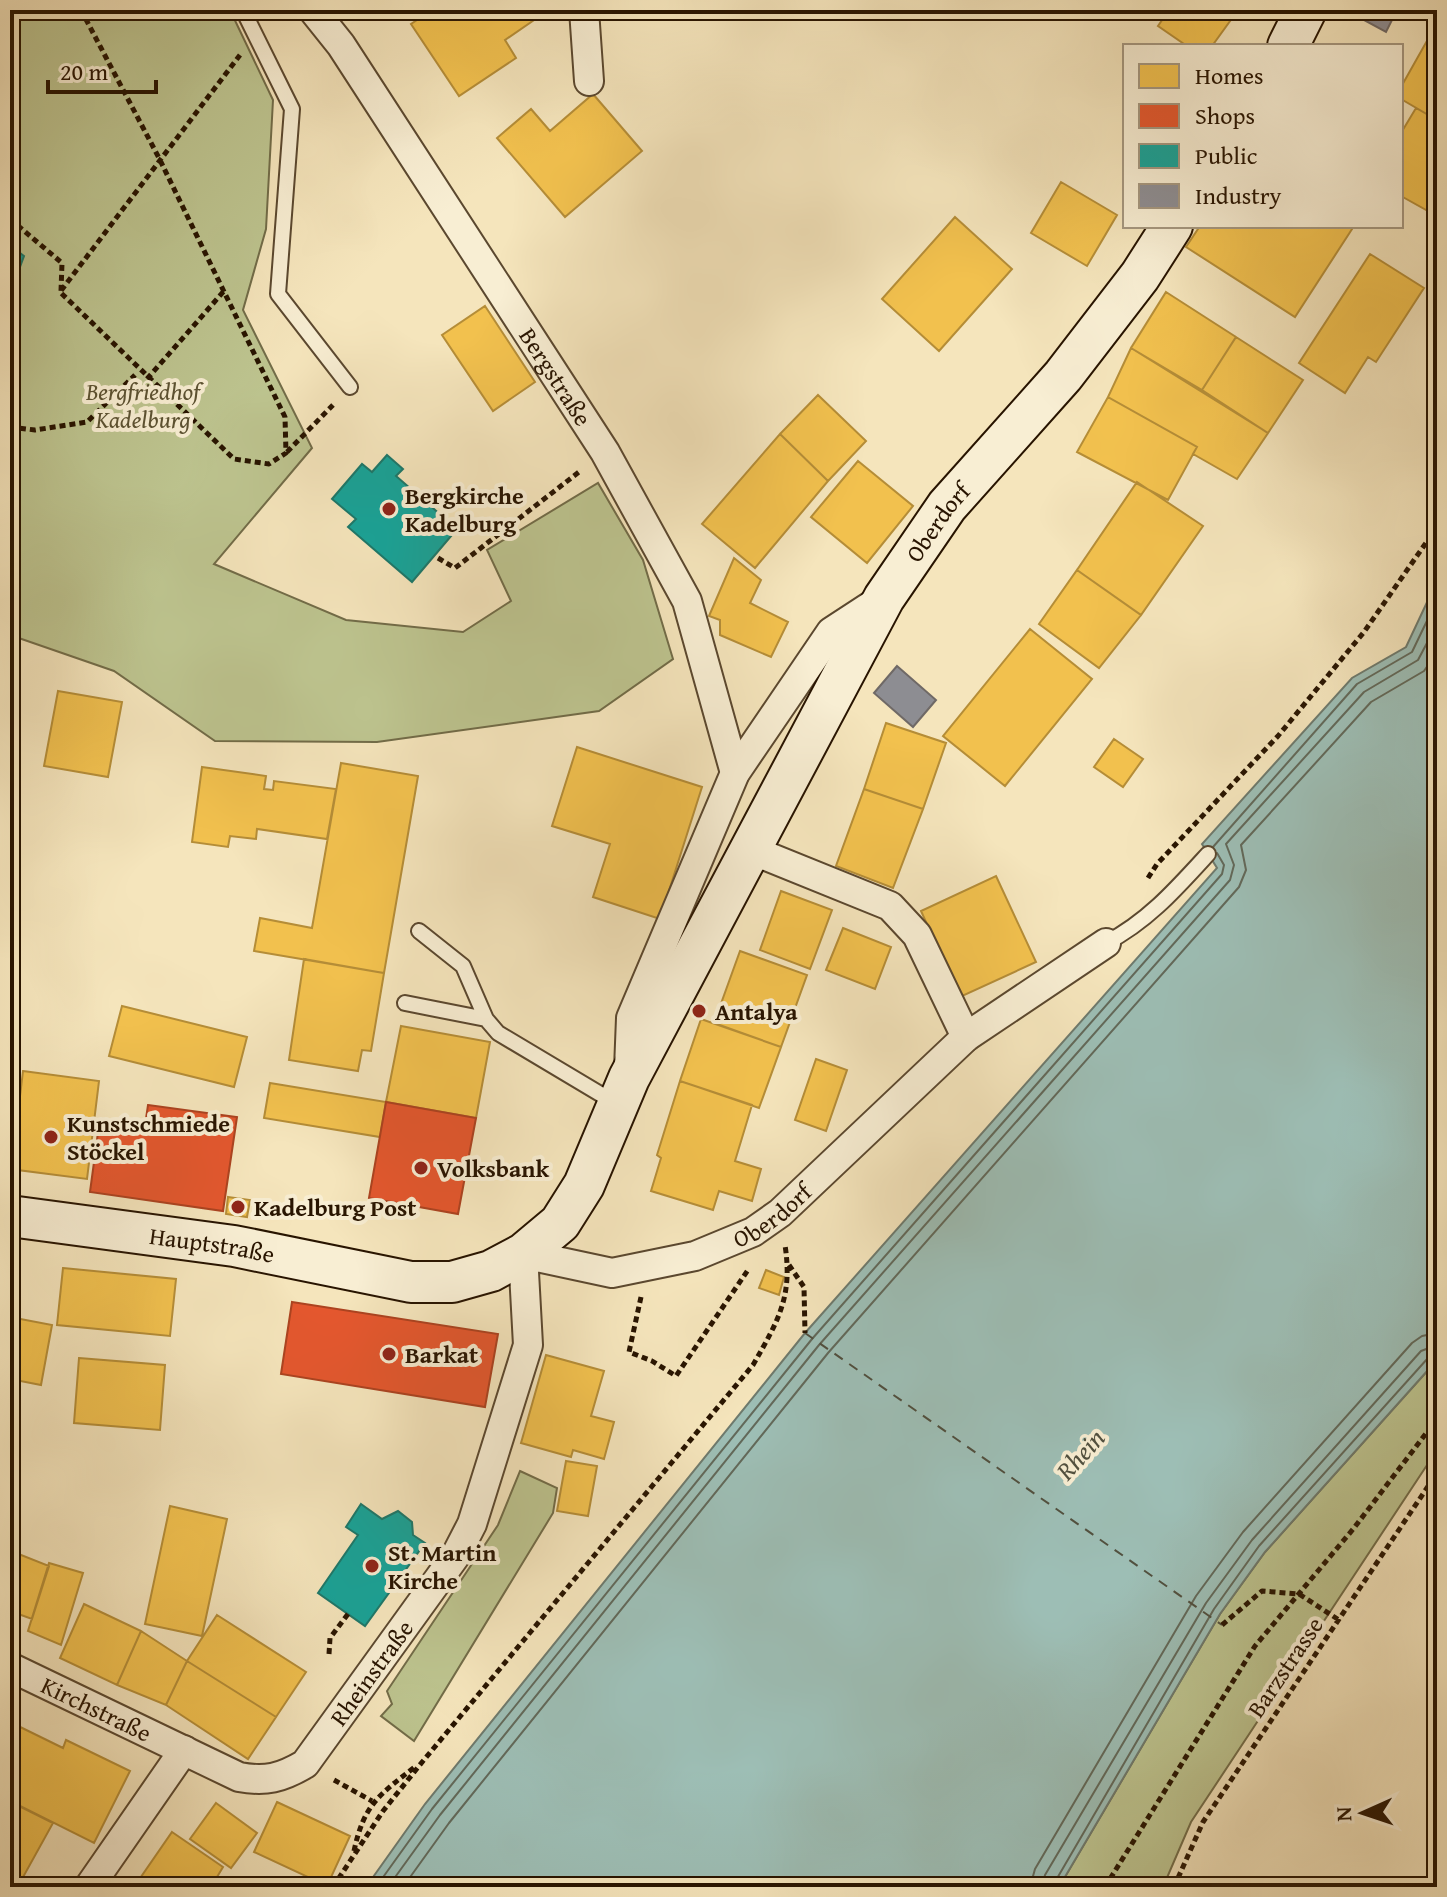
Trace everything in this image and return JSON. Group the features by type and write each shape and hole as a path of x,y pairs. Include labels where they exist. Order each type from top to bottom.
{"main road":[{"path":"1289,44 1306,10"},
{"name":"Oberdorf","path":"411,1282 470,1278 523,1254 560,1223 584,1185 623,1091 884,598 947,506 1063,376 1140,276 1171,228"},
{"name":"Hauptstraße","path":"10,1216 234,1246 411,1282"}],"street":[{"name":"Bergstraße","path":"313,10 341,45 605,452 687,601 735,773"},
{"path":"584,10 589,81"},
{"path":"623,1091 631,1018 735,773 831,632 884,598"},
{"path":"749,849 890,906 917,935 966,1037"},
{"name":"Oberdorf","path":"523,1254 612,1273 695,1256 753,1232 780,1213 966,1037 1106,943"},
{"name":"Rheinstraße","path":"305,1764 456,1555 472,1524 528,1345 523,1254"},
{"name":"Kirchstraße","path":"10,1667 184,1750"},
{"path":"89,1887 184,1750 239,1777 261,1781 284,1776 305,1764"}],"lane":[{"path":"243,10 292,109 278,294 350,387"},
{"path":"1106,943 1136,927 1159,908 1208,854"},
{"path":"419,931 463,966 486,1019 498,1033 527,1053 623,1091"},
{"path":"405,1003 486,1019"}],"path":[{"path":"81,10 159,158 285,417 286,453"},
{"path":"60,292 255,35"},
{"path":"10,219 62,263 60,292 147,379 234,459 269,464 286,453 350,387"},
{"path":"147,379 224,291"},
{"path":"10,427 35,430 87,422 135,375"},
{"path":"438,558 455,568 605,452"},
{"path":"1140,890 1157,864 1288,725 1364,632 1437,527"},
{"path":"333,1887 423,1761 753,1365 779,1320 789,1287 780,1213"},
{"path":"656,1291 641,1295 629,1352 652,1361 676,1376 757,1258 753,1232"},
{"path":"788,1264 804,1287 805,1333"},
{"path":"1105,1887 1255,1646 1354,1528 1437,1419"},
{"name":"Barzstrasse","path":"1174,1887 1203,1822 1437,1473"},
{"path":"1222,1625 1262,1591 1299,1594 1339,1620"},
{"path":"329,1654 330,1638 348,1614"},
{"path":"354,1854 360,1824 372,1801 423,1761"},
{"path":"305,1764 372,1801"}],"green space":[{"name":"Bergfriedhof Kadelburg","path":"10,10 230,10 273,100 266,229 243,310 312,448 214,564 346,620 463,632 511,601 487,550 598,483 643,560 673,659 599,711 377,742 215,741 114,671 10,635"},
{"path":"1437,1360 1437,1450 1191,1822 1163,1887 1059,1887 1220,1614 1265,1552"},
{"path":"520,1471 557,1488 553,1513 414,1741 381,1716 392,1704 387,1691 498,1525"}],"water":[{"name":"Rhein","path":"1437,581 1437,1360 1265,1552 1220,1614 1059,1887 366,1887 425,1804 805,1333 1217,868 1202,844 1352,678 1406,647"}],"building: Homes":[{"path":"432,10 532,10 537,18 505,40 516,58 459,96 411,24"},
{"path":"1169,10 1238,10 1213,44 1184,44 1158,26"},
{"path":"1437,23 1437,120 1403,100 1403,83"},
{"path":"593,94 642,151 565,217 497,138 531,109 550,131"},
{"path":"1416,108 1437,120 1437,216 1403,197 1403,130"},
{"path":"1061,182 1117,215 1087,266 1031,233"},
{"path":"955,217 1012,269 939,351 882,299"},
{"path":"1199,228 1353,228 1295,317 1186,247"},
{"path":"1370,254 1424,288 1376,362 1368,357 1345,393 1299,363"},
{"path":"1166,292 1236,337 1202,390 1131,348"},
{"path":"485,306 535,382 493,411 442,335"},
{"path":"1236,337 1303,380 1268,433 1202,390"},
{"path":"1131,348 1268,433 1237,479 1193,454 1197,447 1108,397"},
{"path":"818,395 866,441 828,481 780,434"},
{"path":"1108,397 1197,447 1168,500 1077,452"},
{"path":"780,434 828,481 755,568 702,524"},
{"path":"858,461 913,506 867,563 811,517"},
{"path":"1137,482 1203,526 1141,615 1077,570"},
{"path":"734,558 761,580 750,603 788,622 771,657 720,635 720,620 709,616"},
{"path":"1077,570 1141,615 1099,668 1039,624"},
{"path":"1030,629 1092,679 1005,786 943,736"},
{"path":"58,691 122,702 108,777 44,766"},
{"path":"886,723 946,743 923,809 864,789"},
{"path":"1114,739 1143,759 1123,787 1094,767"},
{"path":"577,747 702,787 660,919 593,897 610,844 552,826"},
{"path":"341,763 418,776 384,973 254,951 260,918 312,928"},
{"path":"202,767 266,776 264,789 273,790 274,781 336,789 327,839 257,829 256,839 230,836 228,847 192,842"},
{"path":"864,789 923,809 893,888 836,866"},
{"path":"996,876 1036,962 960,997 921,911"},
{"path":"781,891 832,910 810,969 760,950"},
{"path":"843,928 891,947 875,989 826,970"},
{"path":"740,951 807,975 781,1047 714,1023"},
{"path":"304,959 384,973 371,1051 362,1050 358,1071 289,1060"},
{"path":"122,1006 247,1037 234,1087 109,1056"},
{"path":"701,1019 781,1047 759,1108 680,1081"},
{"path":"401,1026 490,1042 476,1118 386,1102"},
{"path":"816,1059 847,1070 826,1131 795,1120"},
{"name":"Kunstschmiede Stöckel","path":"23,1071 99,1081 87,1179 10,1169 10,1104 19,1105"},
{"path":"680,1081 752,1105 735,1161 761,1169 752,1201 719,1191 713,1210 651,1191 661,1158 657,1155"},
{"path":"270,1083 386,1102 380,1137 264,1118"},
{"name":"Kadelburg Post","path":"228,1197 250,1200 247,1217 226,1214"},
{"path":"63,1268 176,1279 170,1336 57,1325"},
{"path":"766,1270 784,1277 779,1295 759,1288"},
{"path":"10,1317 52,1325 41,1385 10,1379"},
{"path":"546,1355 604,1371 591,1416 614,1422 604,1459 573,1450 571,1457 521,1443"},
{"path":"79,1358 165,1365 160,1430 74,1423"},
{"path":"566,1461 597,1466 588,1516 557,1511"},
{"path":"170,1506 227,1519 202,1636 145,1624"},
{"path":"11,1551 49,1566 32,1619 10,1611"},
{"path":"49,1563 83,1573 61,1645 28,1631"},
{"path":"84,1604 141,1631 117,1685 60,1658"},
{"path":"217,1615 306,1672 276,1717 187,1661"},
{"path":"141,1631 187,1661 166,1705 117,1685"},
{"path":"187,1661 276,1717 248,1759 166,1705"},
{"path":"10,1722 63,1748 66,1740 130,1771 94,1843 10,1801"},
{"path":"277,1802 350,1836 327,1886 254,1852"},
{"path":"216,1803 257,1833 231,1868 190,1839"},
{"path":"15,1804 53,1823 22,1879 10,1873 10,1812"},
{"path":"172,1832 223,1867 211,1887 134,1887"}],"building: Shops":[{"name":"Volksbank","path":"386,1102 476,1118 458,1214 369,1198"},
{"path":"148,1105 237,1117 223,1211 90,1192 99,1125 144,1132"},
{"name":"Barkat","path":"292,1302 498,1334 485,1407 281,1374"}],"building: Public":[{"path":"10,245 24,256 10,294"},
{"name":"Bergkirche Kadelburg","path":"387,455 403,469 396,476 457,529 412,582 348,527 356,519 332,499 362,464 372,472"},
{"name":"St. Martin Kirche","path":"361,1504 382,1519 398,1511 412,1522 413,1535 425,1543 365,1626 318,1593 358,1535 346,1527"}],"building: Industry":[{"path":"1355,10 1397,10 1386,32 1353,14"},
{"path":"897,666 936,700 913,727 874,693"}],"ferry route":[{"path":"805,1333 1222,1625"}],"place":[{"name":"Bergkirche Kadelburg","path":"389,509"},
{"name":"Antalya","path":"699,1011"},
{"name":"Kunstschmiede Stöckel","path":"51,1137"},
{"name":"Volksbank","path":"421,1168"},
{"name":"Kadelburg Post","path":"238,1207"},
{"name":"Barkat","path":"389,1354"},
{"name":"St. Martin Kirche","path":"372,1566"}]}
